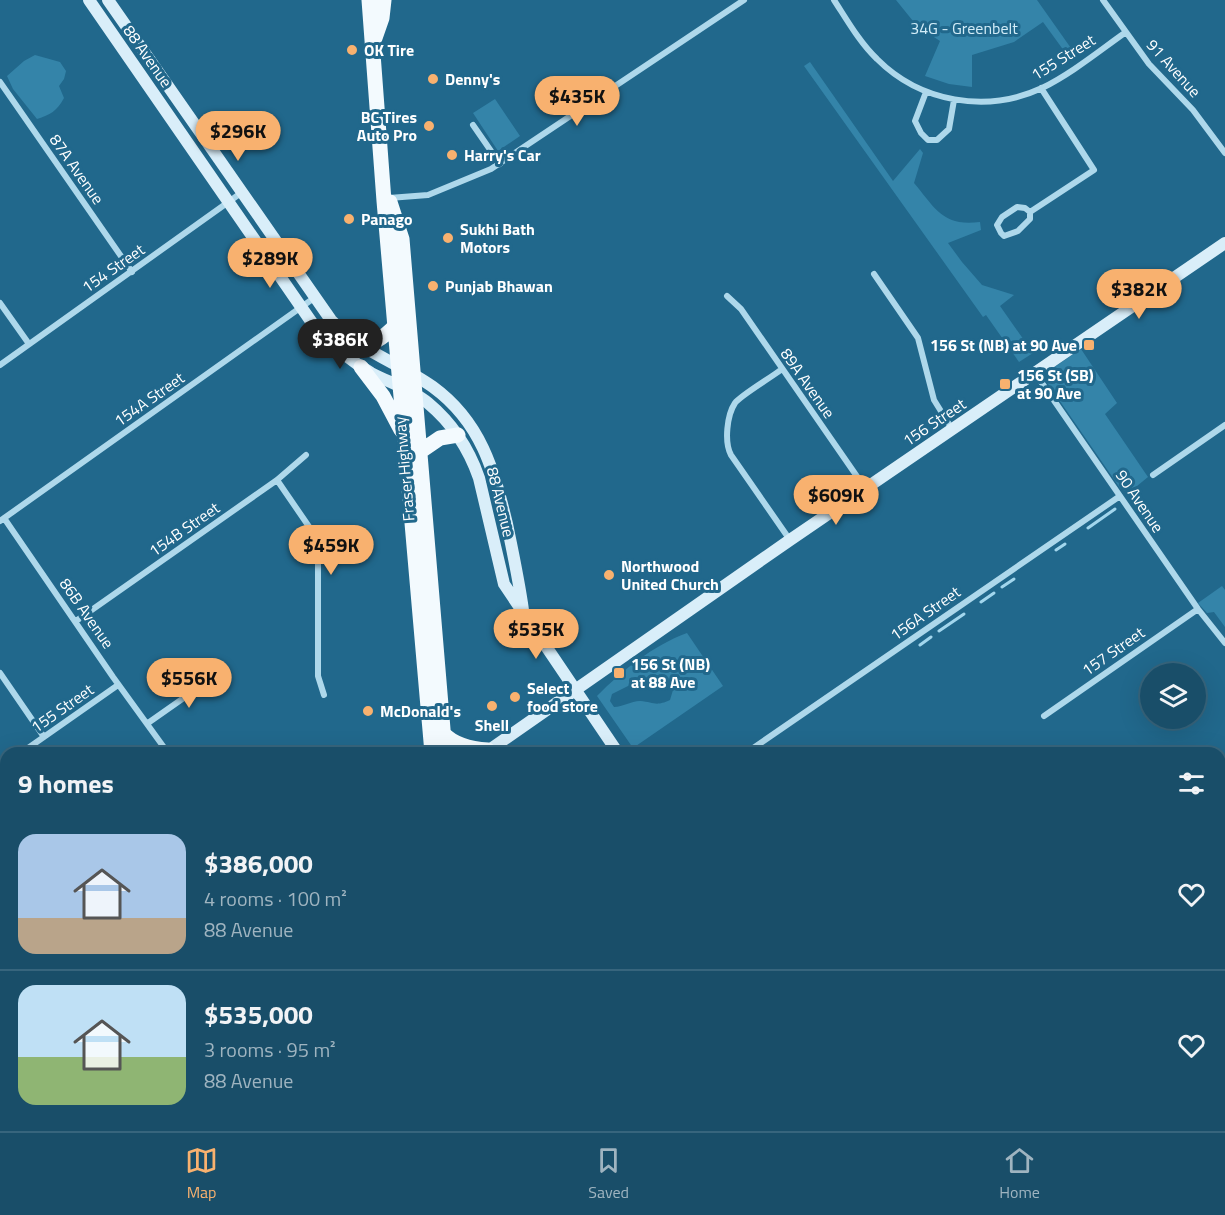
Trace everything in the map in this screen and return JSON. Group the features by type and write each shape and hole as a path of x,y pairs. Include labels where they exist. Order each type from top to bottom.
{"main road":[{"name":"88 Avenue","path":"89,0 301,308 322,335 361,367 416,395 440,415 458,435 474,463 479,478 504,584 614,747"},
{"name":"88 Avenue","path":"108,0 314,298 337,327 357,344 431,386 454,406 475,432 488,456 497,484 519,579 524,614"},
{"name":"Fraser Highway","path":"369,0 431,747"},
{"name":"Fraser Highway","path":"373,44 382,18 384,0"},
{"name":"Fraser Highway","path":"386,191 402,239 444,747"},
{"name":"156 Street","path":"493,747 865,488 1225,243"},
{"path":"357,344 368,344 379,340 395,326"},
{"path":"361,367 383,396 404,435"},
{"path":"421,451 440,438 458,435"},
{"path":"443,733 466,747"}],"street":[{"path":"386,191 428,195 482,174 744,0"},
{"path":"834,0 875,58 899,78 926,92 915,121 921,133 928,140 937,140 949,129 954,100"},
{"name":"91 Avenue","path":"1104,0 1162,79 1202,120 1225,153"},
{"name":"155 Street","path":"926,92 954,100 984,102 1005,99 1041,88 1126,32"},
{"name":"87A Avenue","path":"0,82 132,272"},
{"path":"1030,212 1094,170 1041,88"},
{"path":"473,124 500,164"},
{"name":"154 Street","path":"0,365 242,193"},
{"path":"1017,207 1025,208 1030,212 1030,219 1026,225 1010,236 1004,236 1001,233 997,225 1002,217 1017,207"},
{"path":"874,274 918,338 934,400 952,430"},
{"name":"89A Avenue","path":"727,296 741,309 865,488"},
{"name":"154A Street","path":"2,519 314,298"},
{"path":"0,303 29,344"},
{"path":"782,369 735,402 728,429 727,445 790,540"},
{"name":"90 Avenue","path":"1035,373 1197,609 1225,643"},
{"path":"1153,475 1225,425"},
{"name":"154B Street","path":"76,621 277,480 306,455"},
{"path":"277,480 318,541 318,676 324,695"},
{"name":"156A Street","path":"755,747 1120,496"},
{"name":"86B Avenue","path":"2,519 164,747"},
{"name":"157 Street","path":"1044,716 1197,609"},
{"path":"148,723 195,690 207,672"},
{"path":"0,673 44,736"},
{"name":"155 Street","path":"29,747 118,685"}],"green space":[{"name":"34G - Greenbelt","path":"896,0 1037,0 1073,51 1067,55 1043,22 1014,42 972,55 972,87 949,84 925,76 940,41 917,26"},
{"path":"35,55 60,62 66,71 59,86 64,98 53,112 37,119 13,89 7,76 24,61"},
{"path":"810,62 893,181 920,149 923,153 914,183 934,208 957,222 980,222 981,230 948,243 982,285 1014,295 1000,306 1033,353 1019,362 986,315 983,317 804,66"},
{"path":"495,99 520,136 498,151 473,113"},
{"path":"1081,349 1117,403 1105,414 1148,477 1137,486 1125,491 1120,488 1046,381 1047,372"},
{"path":"1222,586 1225,590 1225,627 1214,612 1207,613 1198,603"},
{"path":"687,633 723,686 632,747 597,696 617,677 662,645","holes":["660,675 668,680 673,690 670,700 658,704 637,701 614,707 610,701 612,694 632,684"]}],"waterway":[{"path":"1088,528 1115,509"},
{"path":"1056,550 1065,544"},
{"path":"1002,587 1014,579"},
{"path":"981,602 994,593"},
{"path":"939,631 964,614"},
{"path":"920,645 931,637"}],"place":[{"name":"OK Tire","path":"352,50"},
{"name":"Denny's","path":"433,79"},
{"name":"BC Tires Auto Pro","path":"429,126"},
{"name":"Harry's Car","path":"452,155"},
{"name":"Panago","path":"349,219"},
{"name":"Sukhi Bath Motors","path":"448,238"},
{"name":"Punjab Bhawan","path":"433,286"},
{"name":"156 St (NB) at 90 Ave","path":"1089,345"},
{"name":"156 St (SB) at 90 Ave","path":"1005,384"},
{"name":"Northwood United Church","path":"609,575"},
{"name":"156 St (NB) at 88 Ave","path":"619,673"},
{"name":"Select food store","path":"515,697"},
{"name":"Shell","path":"492,706"},
{"name":"McDonald's","path":"368,711"}]}
